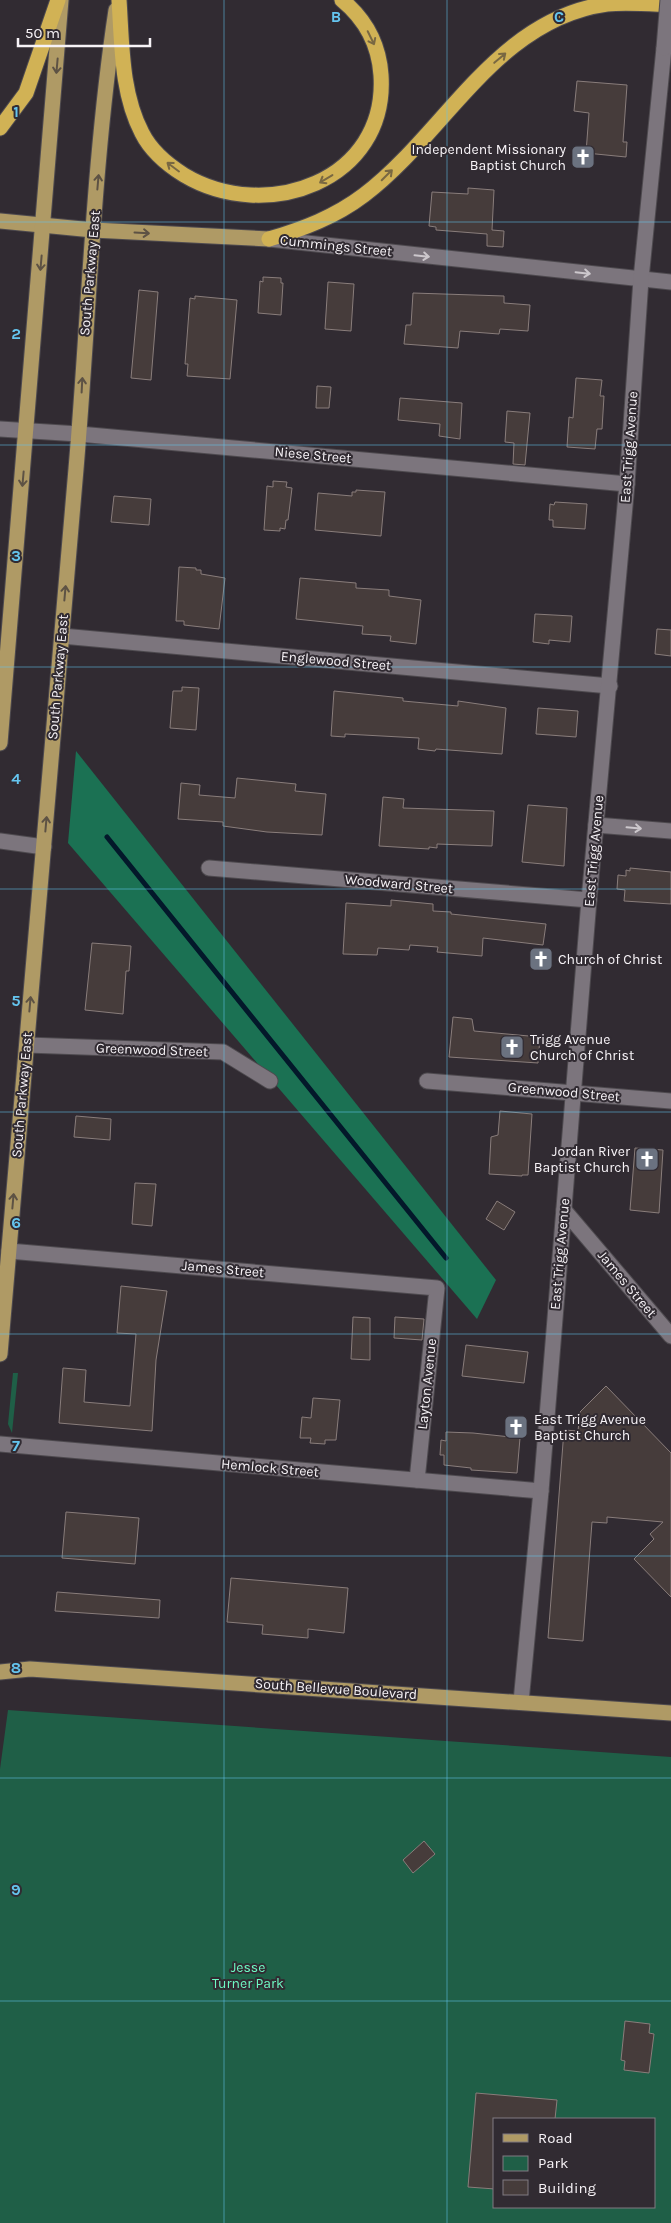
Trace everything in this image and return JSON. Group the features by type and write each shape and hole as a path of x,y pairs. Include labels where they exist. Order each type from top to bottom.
{"highway":[{"path":"0,128 26,93 59,0"},
{"path":"118,0 126,82 136,119 149,144 168,164 200,183 232,193 259,195 289,192 325,181 350,160 363,146 370,133 380,101 381,76 377,50 371,36 355,11 342,0"},
{"path":"269,239 308,227 364,195 400,162 486,70 524,39 545,26 576,12 606,4 671,5"}],"main road":[{"path":"0,743 44,226 59,0"},
{"name":"South Parkway East","path":"0,1354 79,434 93,230 109,60 118,0"},
{"name":"Cummings Street","path":"0,221 93,230 269,239"},
{"name":"South Bellevue Boulevard","path":"0,1672 30,1669 671,1714"}],"street":[{"name":"East Trigg Avenue","path":"521,1702 541,1491 589,900 610,686 627,484 641,279 668,0"},
{"name":"Cummings Street","path":"269,239 671,282"},
{"name":"Niese Street","path":"0,429 79,434 627,484"},
{"name":"Englewood Street","path":"62,636 610,686"},
{"path":"596,825 671,831"},
{"path":"0,841 44,847"},
{"name":"Woodward Street","path":"209,868 589,900"},
{"name":"Greenwood Street","path":"26,1044 223,1052 270,1080"},
{"name":"Greenwood Street","path":"427,1081 671,1101"},
{"name":"James Street","path":"564,1210 671,1336"},
{"name":"James Street","path":"9,1251 437,1288"},
{"name":"Layton Avenue","path":"417,1480 437,1288"},
{"name":"Hemlock Street","path":"0,1444 541,1491"}],"green space":[{"path":"76,751 496,1280 477,1319 68,843"},
{"path":"13,1373 18,1373 12,1433 8,1424"},
{"name":"Jesse Turner Park","path":"8,1710 671,1757 671,2223 0,2223 0,1769"}],"building":[{"path":"577,81 627,85 623,142 627,142 626,157 586,153 589,113 574,111"},
{"path":"468,188 494,190 492,230 504,231 503,247 487,246 487,234 436,230 436,227 429,226 432,192 468,194"},
{"path":"263,277 281,278 281,283 283,283 281,315 258,313 260,281 263,282"},
{"path":"328,282 354,284 351,331 325,329"},
{"path":"139,290 158,292 151,380 131,378"},
{"path":"413,293 504,296 504,303 530,305 528,331 500,329 499,334 460,331 458,348 404,344 406,325 411,325"},
{"path":"195,296 237,300 230,379 187,376 188,364 185,364 190,298 195,299"},
{"path":"576,378 602,380 600,396 604,396 602,429 597,429 595,449 567,447 569,417 573,418"},
{"path":"317,386 331,387 329,408 316,408"},
{"path":"400,398 462,403 460,439 439,436 440,424 398,420"},
{"path":"507,411 530,413 525,465 513,464 514,443 505,442"},
{"path":"273,481 287,482 286,487 292,488 288,520 286,520 285,529 280,528 280,531 264,530 267,486 273,487"},
{"path":"356,490 385,492 381,536 315,530 318,493 352,496 352,492 356,492"},
{"path":"114,496 151,499 149,525 111,522"},
{"path":"555,502 587,504 585,529 553,527 553,520 549,520 550,504 554,505"},
{"path":"179,567 196,568 196,570 201,570 201,574 225,578 219,629 184,625 184,621 176,621"},
{"path":"300,578 356,583 356,588 389,590 389,596 421,600 416,644 390,641 391,636 362,634 363,626 296,619"},
{"path":"535,614 572,616 570,642 549,640 549,644 533,642"},
{"path":"657,629 671,630 671,656 655,654"},
{"path":"182,687 199,688 196,730 170,728 173,691 182,691"},
{"path":"334,691 403,698 403,701 458,706 458,701 506,708 502,754 418,749 419,738 345,734 345,737 331,736"},
{"path":"538,708 578,711 576,737 536,734"},
{"path":"237,778 296,784 295,791 326,794 322,835 267,832 223,826 223,822 178,819 181,783 200,785 199,795 235,798"},
{"path":"383,797 404,799 403,808 494,811 492,846 437,844 437,848 429,847 429,849 379,846"},
{"path":"528,805 567,808 564,866 522,862"},
{"path":"630,868 671,872 671,904 624,901 625,890 617,889 618,875 626,876 626,870 630,871"},
{"path":"391,900 433,904 433,911 451,912 451,914 546,924 543,945 483,938 482,956 437,952 438,947 410,945 409,950 378,948 377,955 343,954 346,903 391,906"},
{"path":"92,943 131,946 129,971 126,971 123,1014 85,1010"},
{"path":"453,1017 472,1019 474,1031 540,1037 538,1063 449,1057"},
{"path":"500,1111 532,1114 528,1175 489,1174 491,1137 498,1135"},
{"path":"76,1116 111,1119 110,1140 74,1137"},
{"path":"635,1148 663,1150 659,1213 630,1210"},
{"path":"135,1183 156,1184 152,1226 132,1224"},
{"path":"497,1201 515,1212 504,1230 486,1219"},
{"path":"121,1286 167,1291 156,1360 152,1431 59,1423 63,1368 86,1370 84,1402 130,1406 136,1334 117,1333"},
{"path":"353,1317 370,1318 370,1360 351,1359"},
{"path":"395,1317 424,1319 422,1340 394,1338"},
{"path":"466,1345 528,1352 524,1383 462,1376"},
{"path":"606,1386 671,1453 671,1597 634,1559 654,1539 650,1534 663,1522 607,1517 607,1523 592,1522 583,1641 548,1638 564,1430 578,1431 580,1412"},
{"path":"313,1398 340,1400 336,1440 325,1440 325,1444 310,1443 311,1438 300,1438 302,1417 311,1418"},
{"path":"446,1432 520,1438 517,1473 471,1470 471,1468 444,1465 444,1455 440,1455 441,1440 446,1441"},
{"path":"66,1512 139,1518 135,1564 62,1558"},
{"path":"231,1578 348,1588 344,1633 308,1629 308,1638 262,1634 263,1625 227,1622"},
{"path":"57,1592 160,1600 159,1618 55,1611"},
{"path":"424,1841 435,1854 413,1873 403,1860"},
{"path":"625,2021 650,2024 649,2033 654,2034 649,2073 624,2070 625,2061 621,2060"},
{"path":"476,2093 557,2100 555,2118 493,2118 493,2189 468,2187"}],"waterway":[{"path":"107,837 446,1258"}],"place":[{"name":"Independent Missionary Baptist Church","path":"583,157"},
{"name":"Church of Christ","path":"541,959"},
{"name":"Trigg Avenue Church of Christ","path":"512,1047"},
{"name":"Jordan River Baptist Church","path":"647,1159"},
{"name":"East Trigg Avenue Baptist Church","path":"516,1427"}]}
